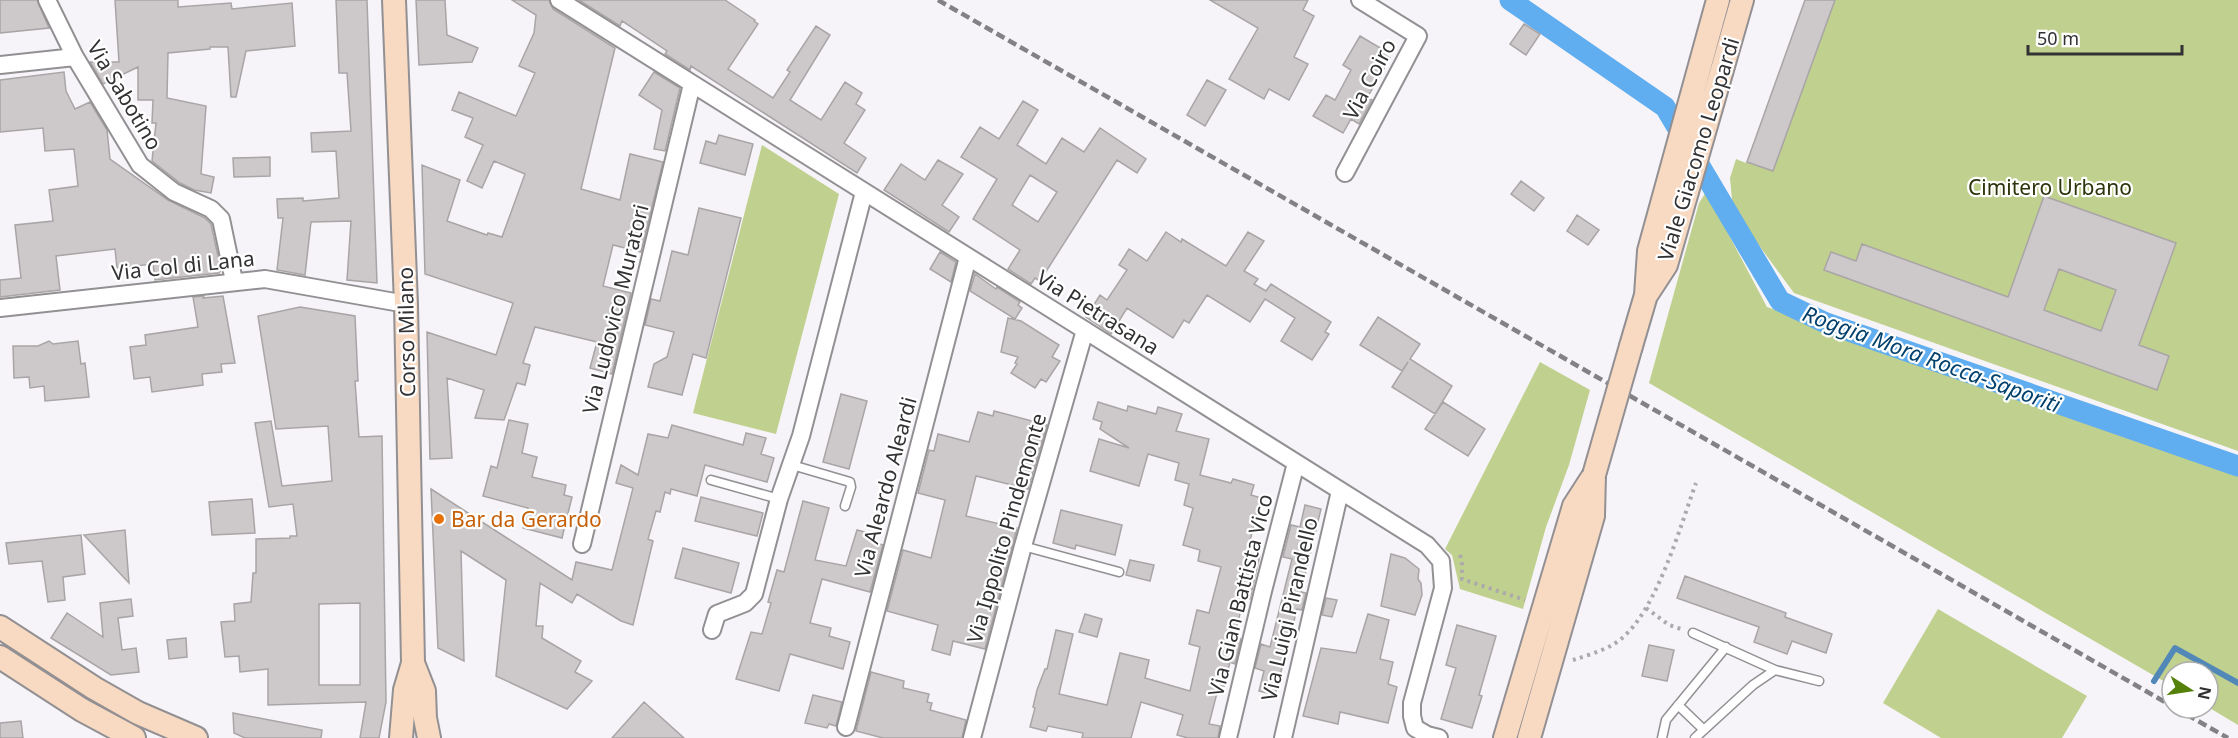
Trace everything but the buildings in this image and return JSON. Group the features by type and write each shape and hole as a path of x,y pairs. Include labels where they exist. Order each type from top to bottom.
{"main road":[{"name":"Corso Milano","path":"394,0 406,304 413,663 405,690 400,738"},
{"name":"Viale Giacomo Leopardi","path":"1529,738 1593,516 1594,475 1646,295 1649,250 1718,0"},
{"name":"Viale Giacomo Leopardi","path":"1646,295 1666,265 1742,0"},
{"name":"Viale Giacomo Leopardi","path":"1505,738 1574,506 1594,475"},
{"path":"0,627 120,703 196,738"},
{"path":"0,657 82,710 134,738"},
{"name":"Corso Milano","path":"413,663 424,691 425,718 429,738"}],"street":[{"name":"Via Sabotino","path":"47,0 75,57 140,165 174,192 212,209 221,219 234,281"},
{"name":"Via Pietrasana","path":"559,0 1427,545 1441,561 1443,588 1412,703 1412,716 1415,728 1427,735 1439,738"},
{"name":"Via Coiro","path":"1345,173 1418,36 1360,0"},
{"path":"0,65 75,57"},
{"name":"Via Ludovico Muratori","path":"582,544 692,84"},
{"path":"712,630 717,614 745,603 754,594 779,499 792,465 864,192"},
{"name":"Via Aleardo Aleardi","path":"846,728 968,257"},
{"name":"Via Col di Lana","path":"0,308 265,279 406,304"},
{"name":"Via Ippolito Pindemonte","path":"972,738 1023,546 1085,330"},
{"name":"Via Gian Battista Vico","path":"1228,738 1296,464"},
{"name":"Via Luigi Pirandello","path":"1283,738 1340,490"}],"lane":[{"path":"792,465 850,482 845,506"},
{"path":"711,480 779,499"},
{"path":"1023,546 1119,572"},
{"path":"1693,633 1774,670 1819,681"},
{"path":"1662,738 1666,720 1726,647"},
{"path":"1695,738 1753,685 1774,670"},
{"path":"1678,705 1704,730"}],"path":[{"path":"1549,668 1613,645 1630,630 1652,599 1696,483"},
{"path":"1427,545 1443,541 1456,548 1462,561 1462,579 1544,606"},
{"path":"1646,608 1669,625 1693,633"}],"green space":[{"name":"Cimitero Urbano","path":"1806,0 2238,0 2238,451 1794,293 1733,210 1730,178 1736,159 1746,163"},
{"path":"762,145 839,194 776,434 693,413"},
{"path":"1706,192 1767,307 2238,473 2238,725 2220,714 2220,660 2160,660 2160,679 1649,383 1699,203"},
{"path":"1540,362 1590,390 1569,465 1546,527 1523,609 1460,589 1452,555 1445,549"},
{"path":"1938,609 2087,696 2062,738 1941,738 1883,703"}],"waterway":[{"name":"Roggia Mora Rocca-Saporiti","path":"1510,0 1665,107 1780,301 1826,323 2238,466"},
{"path":"2154,681 2175,648 2238,683"}],"railway":[{"path":"938,0 2160,699"},
{"path":"2196,720 2228,738"}],"place":[{"name":"Bar da Gerardo","path":"439,519"}]}
